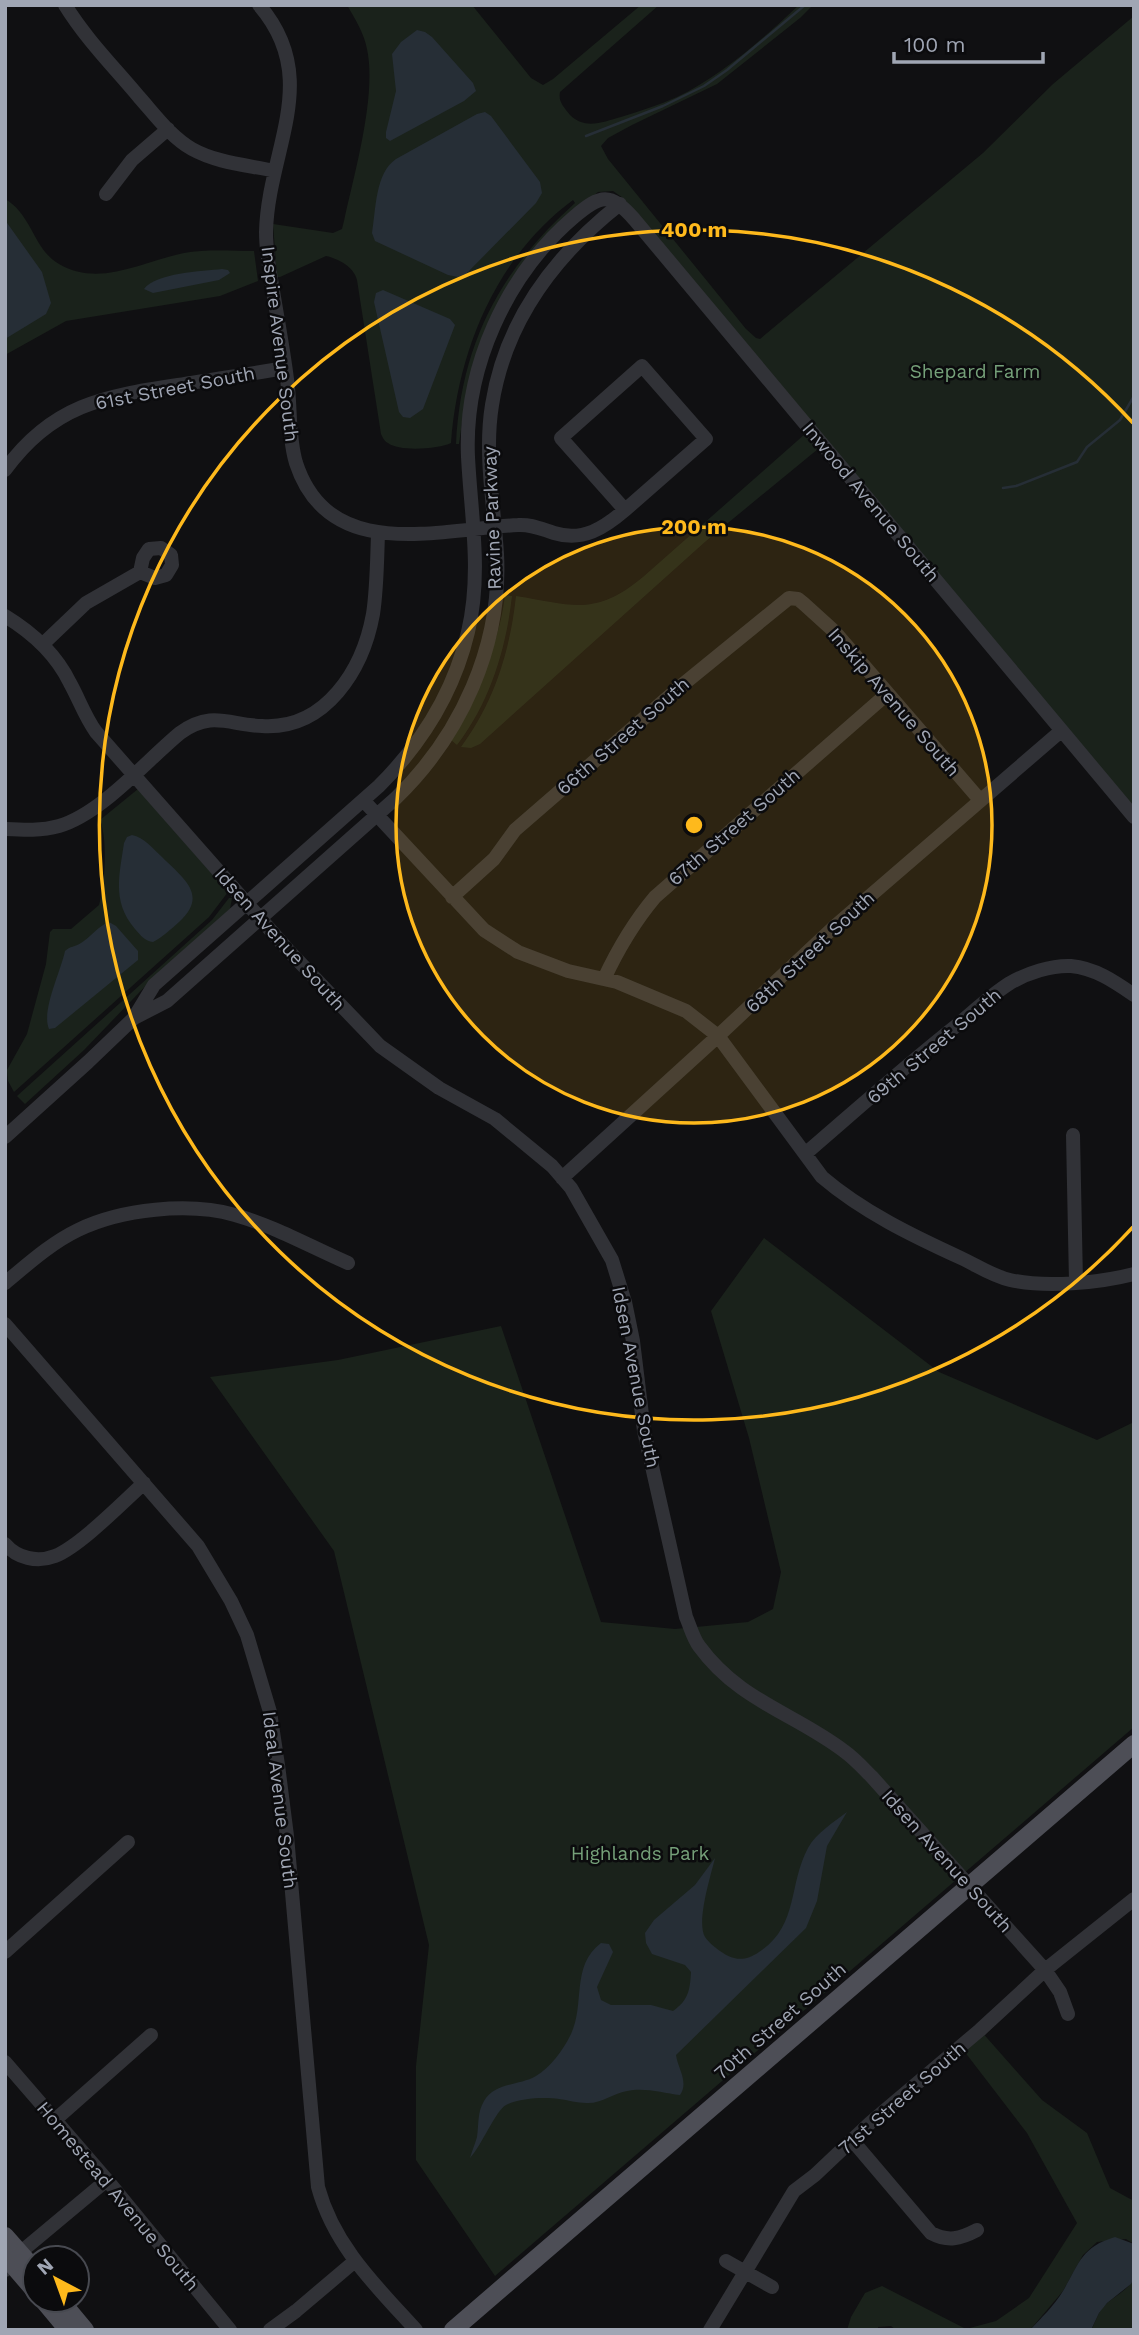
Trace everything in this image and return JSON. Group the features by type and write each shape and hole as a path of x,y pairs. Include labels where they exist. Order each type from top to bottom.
{"main road":[{"name":"70th Street South","path":"453,2330 1134,1744"},
{"path":"5,2236 9,2261 21,2275"},
{"path":"55,2314 68,2330"},
{"path":"72,2314 85,2330"}],"street":[{"path":"65,5 86,35 184,144 203,155 275,170"},
{"name":"Inspire Avenue South","path":"259,5 279,32 291,71 290,99 267,214 266,245 285,368 293,449 306,484 318,501 335,516 378,534 400,535 526,525 562,535 577,536 603,528 625,510 706,439 642,366 561,438 625,510"},
{"path":"106,194 132,160 168,129"},
{"name":"Ravine Parkway","path":"5,1137 134,1018 154,985 387,777 415,745 439,708 454,677 473,607 475,529 468,432 477,379 491,334 509,296 537,255 572,219 601,198 611,198 620,204 574,244 549,273 526,307 507,346 497,379 490,421 490,472 497,572 495,607 471,691 458,717 433,757 377,816 167,1001 134,1018"},
{"name":"Inwood Avenue South","path":"620,204 1134,817"},
{"name":"61st Street South","path":"5,470 20,450 40,431 56,419 86,405 131,393 285,368"},
{"path":"5,829 44,830 71,822 98,805 180,733 199,723 224,720 256,726 281,726 308,717 330,702 349,678 368,634 375,597 378,534"},
{"path":"43,644 86,603 140,572"},
{"name":"66th Street South","path":"452,897 494,859 515,830 777,606 789,598 798,599 806,605"},
{"name":"Inskip Avenue South","path":"806,605 835,632 980,800"},
{"name":"Idsen Avenue South","path":"5,616 43,644 64,672 92,726 260,918 380,1046 439,1088 495,1119 552,1166 571,1188 612,1260 625,1302 633,1341 644,1430 685,1617 699,1646 737,1686 844,1751 872,1777 1045,1970 1060,1992 1068,2014"},
{"name":"67th Street South","path":"604,979 636,919 655,897 887,694"},
{"name":"68th Street South","path":"562,1178 834,927 1061,731"},
{"path":"363,800 484,930 518,952 568,971 617,982 686,1011 718,1036 822,1177 840,1192 882,1218 987,1273 1012,1281 1076,1282 1134,1275"},
{"name":"69th Street South","path":"805,1154 927,1049 1009,984 1025,976 1054,967 1077,967 1114,981 1134,995"},
{"path":"1073,1135 1076,1282"},
{"path":"5,1283 42,1252 80,1229 112,1218 179,1208 234,1214 348,1263"},
{"name":"Ideal Avenue South","path":"5,1324 198,1546 214,1570 247,1635 270,1712 287,1836 318,2187 342,2244 416,2330"},
{"path":"5,1544 23,1557 56,1556 89,1533 144,1483"},
{"path":"5,1952 128,1842"},
{"name":"71st Street South","path":"710,2330 794,2191 1045,1970 1134,1899"},
{"path":"56,2119 151,2035"},
{"name":"Homestead Avenue South","path":"5,2062 56,2119 230,2330"},
{"path":"852,2140 931,2233 943,2239 961,2238 977,2230"},
{"path":"9,2261 107,2180"},
{"path":"270,2330 355,2261"},
{"path":"726,2261 772,2287"}],"green space":[{"name":"Shepard Farm","path":"347,5 472,5 531,78 543,85 641,5 659,5 560,92 561,102 570,115 576,120 594,124 642,110 693,89 741,56 799,5 813,5 717,84 632,125 608,138 601,146 608,159 746,329 760,339 983,153 1053,84 1134,16 1134,809 623,198 613,191 598,192 558,225 472,372 459,444 456,444 459,408 466,374 489,311 525,255 575,203 573,200 546,223 522,249 502,277 486,308 472,340 462,374 451,443 410,449 393,446 386,441 381,434 357,280 353,271 341,261 326,256 277,277 273,224 333,233 342,229 363,135 369,89 366,43"},
{"path":"5,199 21,213 50,258 74,271 106,273 192,252 254,251 258,281 220,296 66,321 5,355"},
{"path":"805,434 818,449 706,541 480,744 471,748 461,747 483,713 499,676 510,637 516,596 583,605 597,603 626,590"},
{"path":"505,595 512,596 506,636 495,674 479,711 457,745 451,740 491,652"},
{"path":"138,789 228,892 209,917 14,1092 8,1081 7,1070 27,1034 46,964 50,932 53,929 71,929 99,905 105,862 100,820"},
{"path":"229,898 232,898 230,909 157,974 84,1050 25,1104 17,1096 212,920"},
{"name":"Highlands Park","path":"764,1238 939,1372 1097,1440 1134,1422 1134,1727 495,2276 416,2160 416,2066 429,1945 334,1551 210,1377 338,1360 501,1326 601,1622 675,1629 748,1622 773,1609 781,1572 749,1438 711,1311"},
{"path":"980,2030 1042,2100 1087,2133 1110,2188 1134,2201 1134,2244 1126,2239 1097,2242 1083,2255 1063,2291 1030,2330 896,2330 891,2326 878,2327 878,2330 847,2330 865,2293 882,2286 966,2329 996,2321 1029,2298 1077,2223 1027,2133 961,2047"},
{"path":"1134,2278 1134,2330 1091,2330 1103,2308 1129,2286"}],"shaded area":[{"path":"417,30 432,37 473,83 476,91 464,101 390,141 386,138 386,132 396,91 392,54 401,42"},
{"path":"485,112 491,116 540,182 542,193 536,203 466,274 458,277 448,275 375,241 372,233 378,193 389,165 477,114"},
{"path":"5,220 42,272 51,303 46,314 5,339"},
{"path":"222,269 230,273 219,280 153,293 144,289 158,279 169,276"},
{"path":"383,290 450,319 455,325 423,409 410,418 403,417 399,412 374,302 376,293"},
{"path":"132,835 148,844 178,872 190,887 192,895 188,912 153,942 145,939 135,929 120,899 119,878 124,843 127,837"},
{"path":"109,922 116,926 138,951 138,960 55,1028 49,1029 49,1002 65,951 81,943"},
{"path":"847,1812 827,1846 817,1901 806,1928 676,2055 683,2080 680,2095 633,2090 591,2103 546,2098 525,2099 502,2108 470,2158 477,2137 480,2110 489,2095 501,2087 541,2073 564,2047 575,2024 582,1975 591,1952 601,1943 609,1944 613,1952 597,1987 601,2000 611,2005 651,2005 673,2011 688,1994 691,1972 685,1965 652,1954 646,1943 645,1933 654,1920 695,1885 715,1858 703,1910 705,1937 721,1952 737,1959 748,1958 759,1952 772,1942 781,1930 802,1862 811,1843"},
{"path":"1115,2237 1134,2244 1134,2278 1131,2284 1107,2303 1091,2330 1030,2330 1056,2302 1088,2251"}],"waterway":[{"path":"586,136 663,106 704,86 805,5"},
{"path":"1003,488 1016,486 1077,462 1087,447 1120,420 1134,396"}]}
